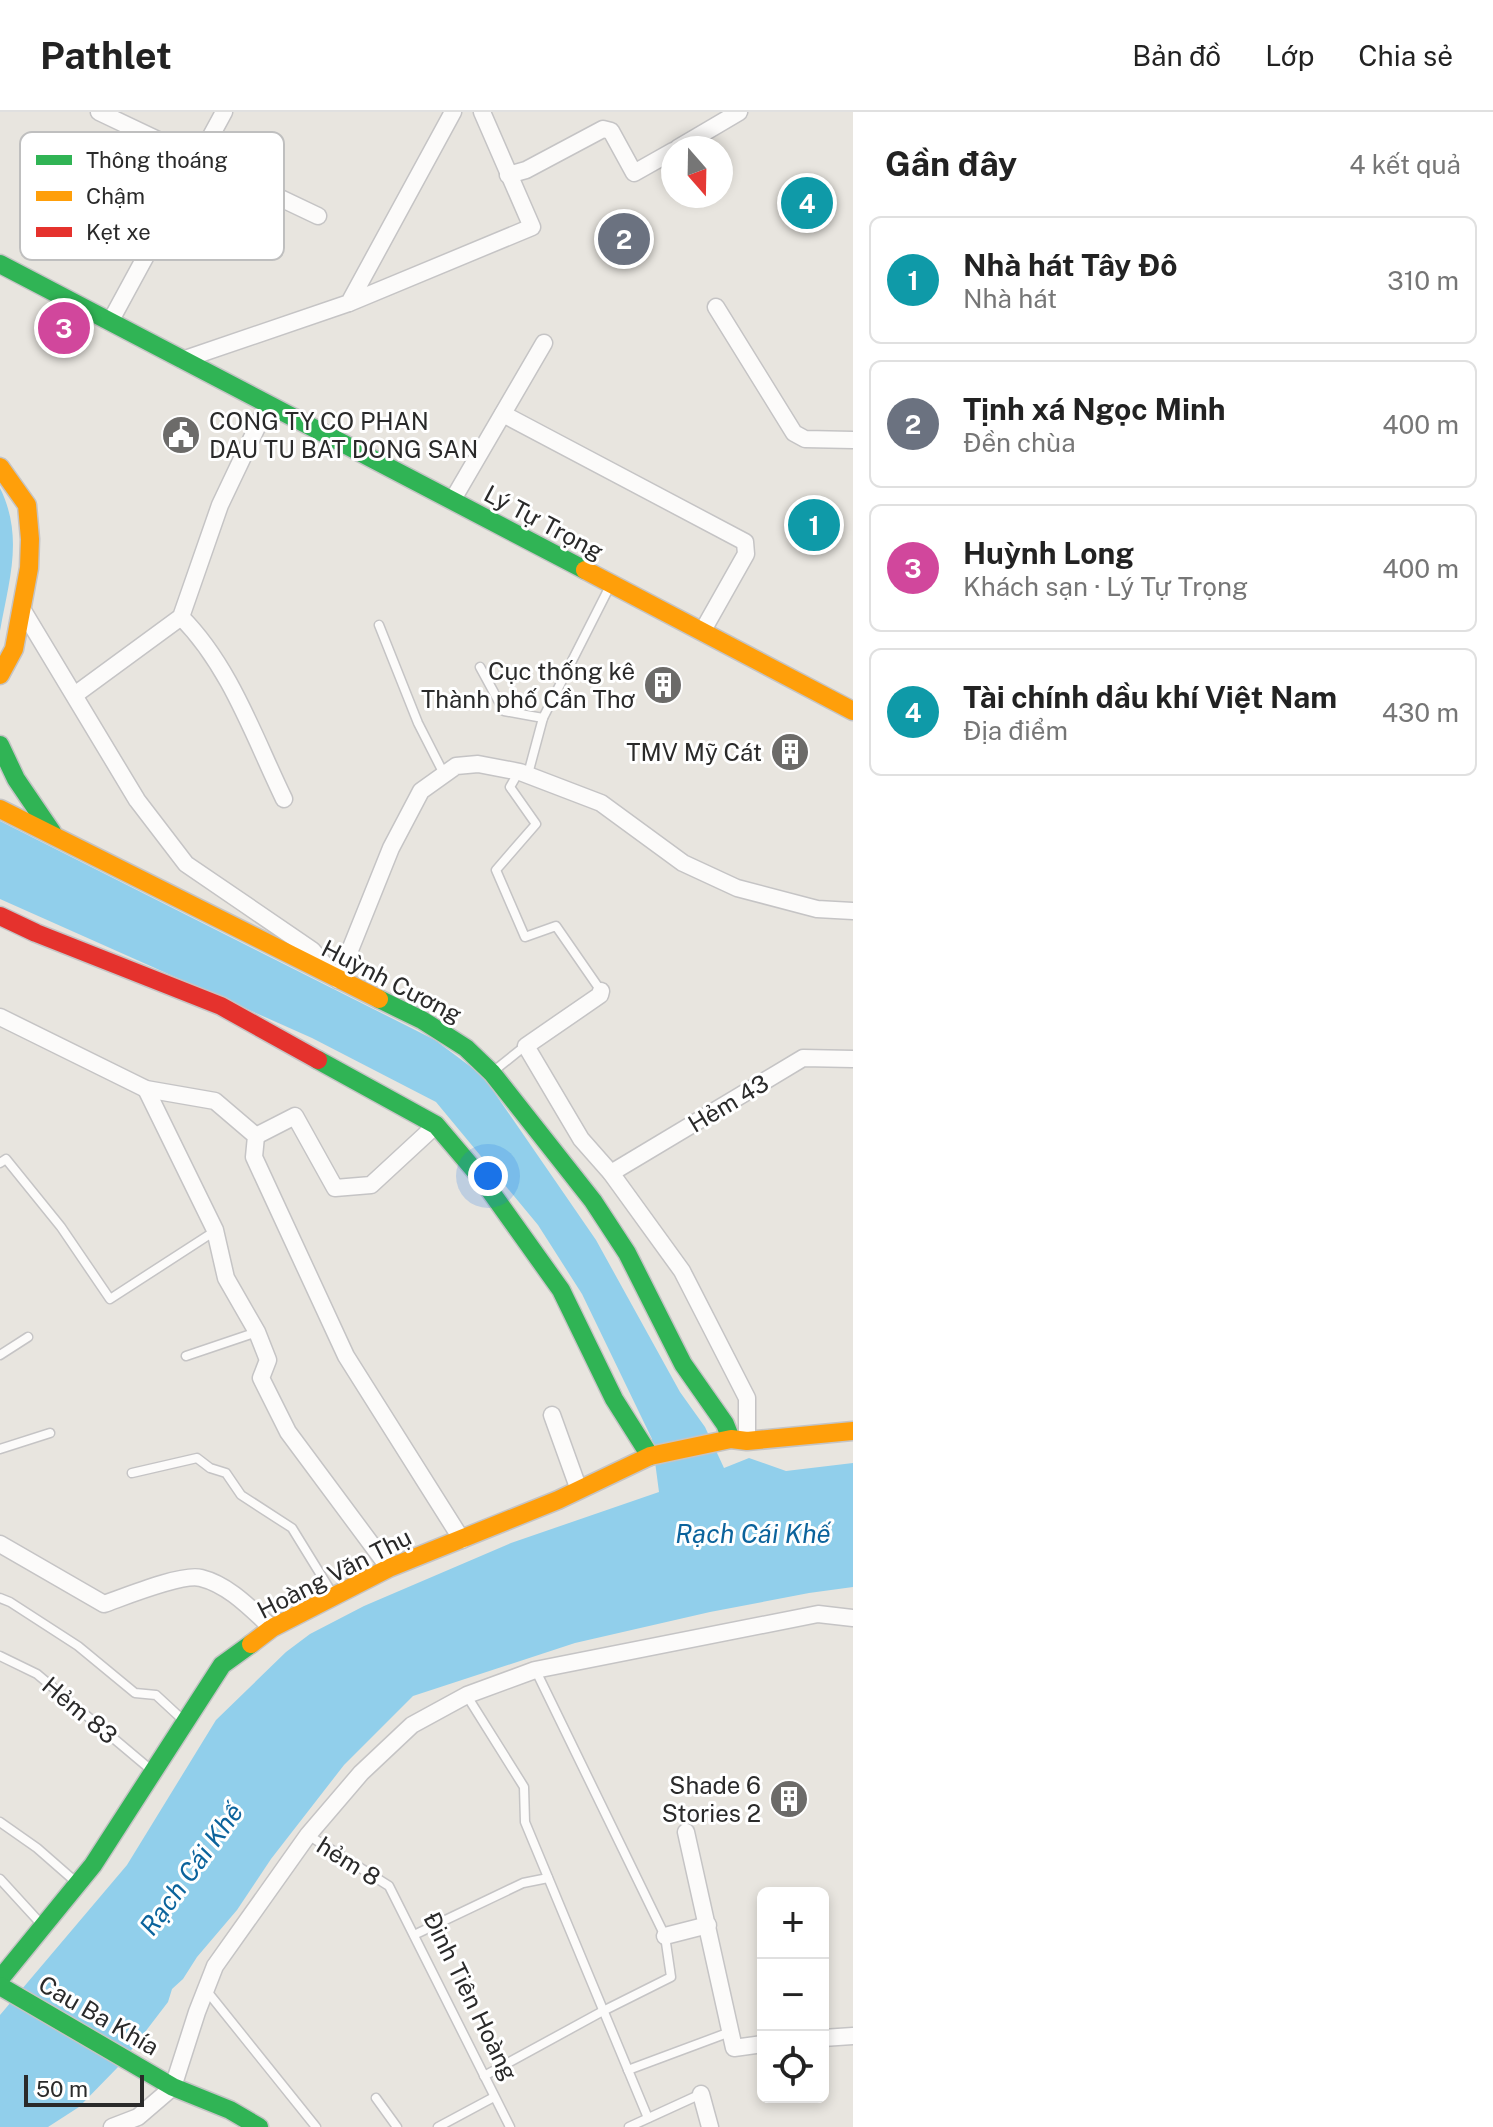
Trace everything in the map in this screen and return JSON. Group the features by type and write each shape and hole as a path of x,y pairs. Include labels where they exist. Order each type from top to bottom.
{"street":[{"path":"99,112 141,132"},
{"path":"213,132 224,112"},
{"path":"349,303 453,112"},
{"path":"182,360 349,303 532,227 482,112"},
{"path":"697,136 739,112"},
{"path":"508,175 526,170 603,129 611,131 634,173 661,157"},
{"path":"284,200 318,216"},
{"path":"110,322 143,260"},
{"name":"Lý Tự Trọng","path":"0,264 853,711"},
{"path":"716,307 794,433 805,439 853,440"},
{"path":"452,501 544,343"},
{"path":"76,694 181,617 220,505 268,404"},
{"path":"503,414 745,542 746,554 702,632"},
{"path":"0,467 27,505 29,568 14,649 0,675"},
{"path":"22,609 76,694 104,748 137,800 186,864 312,950 338,980 391,848 421,791 456,766 478,764 523,774 601,803 683,863 737,888 817,909 853,911"},
{"path":"181,617 202,638 217,662 284,799"},
{"path":"0,745 22,789 56,837"},
{"name":"Huỳnh Cương","path":"0,809 422,1020 466,1048 492,1073 602,1214 627,1253 683,1364 739,1440"},
{"path":"0,916 221,1006 436,1125 481,1178 561,1290 614,1399 650,1456"},
{"path":"601,991 600,995 526,1046 581,1139 611,1173 682,1271 747,1398 739,1440 853,1431"},
{"path":"0,1017 146,1089 215,1101 256,1136"},
{"name":"Hẻm 43","path":"611,1173 803,1058 853,1059"},
{"path":"146,1089 215,1230 226,1278 257,1332 268,1360 261,1378 288,1432 389,1568"},
{"path":"256,1136 295,1116 335,1188 371,1185 436,1125"},
{"path":"256,1136 254,1157 346,1356 462,1540"},
{"path":"552,1415 579,1490"},
{"name":"Hoàng Văn Thụ","path":"1,1984 123,1822 222,1665 272,1628 389,1568 579,1490 650,1456 739,1440"},
{"path":"0,1544 104,1604 153,1587 199,1577 232,1593 272,1628"},
{"path":"112,2127 138,2117 173,2087 215,1966 308,1835 361,1773 412,1725 467,1695 535,1670 818,1614 853,1618"},
{"path":"686,1832 734,2048 757,2045"},
{"path":"665,1936 708,1925"},
{"name":"Cau Ba Khía","path":"1,1984 173,2087"},
{"path":"829,2038 853,2036"},
{"path":"173,2087 230,2110 259,2127"},
{"path":"701,2094 710,2127"}],"lane":[{"path":"601,991 556,926 525,937 496,870 536,824 510,787 523,774 543,718 611,584"},
{"path":"379,625 418,723 444,774"},
{"path":"480,667 504,711 543,718"},
{"path":"492,1073 526,1046"},
{"path":"0,1163 6,1159 61,1227 110,1299 215,1230"},
{"path":"186,1356 257,1332"},
{"path":"0,1355 28,1337"},
{"path":"0,1449 50,1433"},
{"path":"132,1473 197,1458 210,1468 226,1473 241,1495 292,1528 334,1596"},
{"path":"0,1598 78,1646 135,1693 156,1695 185,1722"},
{"name":"Hẻm 83","path":"0,1656 37,1674 154,1772"},
{"path":"484,2076 671,1977 665,1936 535,1670"},
{"path":"467,1695 524,1787 525,1822 648,2118"},
{"path":"0,1822 37,1848 78,1884"},
{"name":"hẻm 8","path":"308,1835 389,1886"},
{"path":"414,1935 523,1883 548,1878"},
{"path":"0,1879 44,1927"},
{"name":"Đinh Tiên Hoàng","path":"389,1886 510,2127"},
{"path":"206,1990 316,2127"},
{"path":"628,2070 731,2032"},
{"path":"629,2127 701,2094"},
{"path":"438,2127 494,2097"},
{"path":"376,2098 397,2127"},
{"path":"230,2110 243,2127"}],"water":[{"path":"0,488 7,506 13,541 0,631"},
{"name":"Rạch Cái Khế","path":"0,821 435,1040 483,1076 596,1240 680,1392 705,1427 724,1468 749,1458 786,1471 853,1463 853,1587 710,1612 575,1643 413,1696 344,1765 271,1859 237,1910 172,1989 168,2002 119,2066 79,2107 48,2127 0,2127 0,2015 127,1865 216,1720 286,1652 310,1634 364,1606 511,1543 659,1492 652,1439 582,1294 538,1225 436,1102 312,1038 0,899"}],"traffic: fast":[{"path":"0,264 585,570"},
{"path":"0,745 16,779 52,832"},
{"path":"379,999 422,1020 466,1048 492,1073 593,1201 627,1253 683,1364 725,1424 731,1439"},
{"path":"318,1060 436,1125 481,1178 561,1290 614,1399 650,1456"},
{"path":"0,1979 93,1865 222,1665 251,1644"},
{"path":"0,1986 173,2087 230,2110 259,2127"}],"traffic: slow":[{"path":"0,467 27,505 30,539 29,568 14,649 0,675"},
{"path":"585,570 853,711"},
{"path":"0,809 379,999"},
{"path":"251,1644 272,1628 389,1568 558,1500 650,1456 731,1439 747,1441 853,1431"}],"traffic: jam":[{"path":"0,916 221,1006 318,1060"}],"place":[{"name":"Tài chính dầu khí Việt Nam","path":"807,203"},
{"name":"Tịnh xá Ngọc Minh","path":"624,239"},
{"name":"Huỳnh Long","path":"64,328"},
{"name":"CONG TY CO PHAN DAU TU BAT DONG SAN","path":"181,435"},
{"name":"Nhà hát Tây Đô","path":"814,525"},
{"name":"Cục thống kê Thành phố Cần Thơ","path":"663,685"},
{"name":"TMV Mỹ Cát","path":"790,752"},
{"name":"Shade 6 Stories 2","path":"789,1799"}]}
